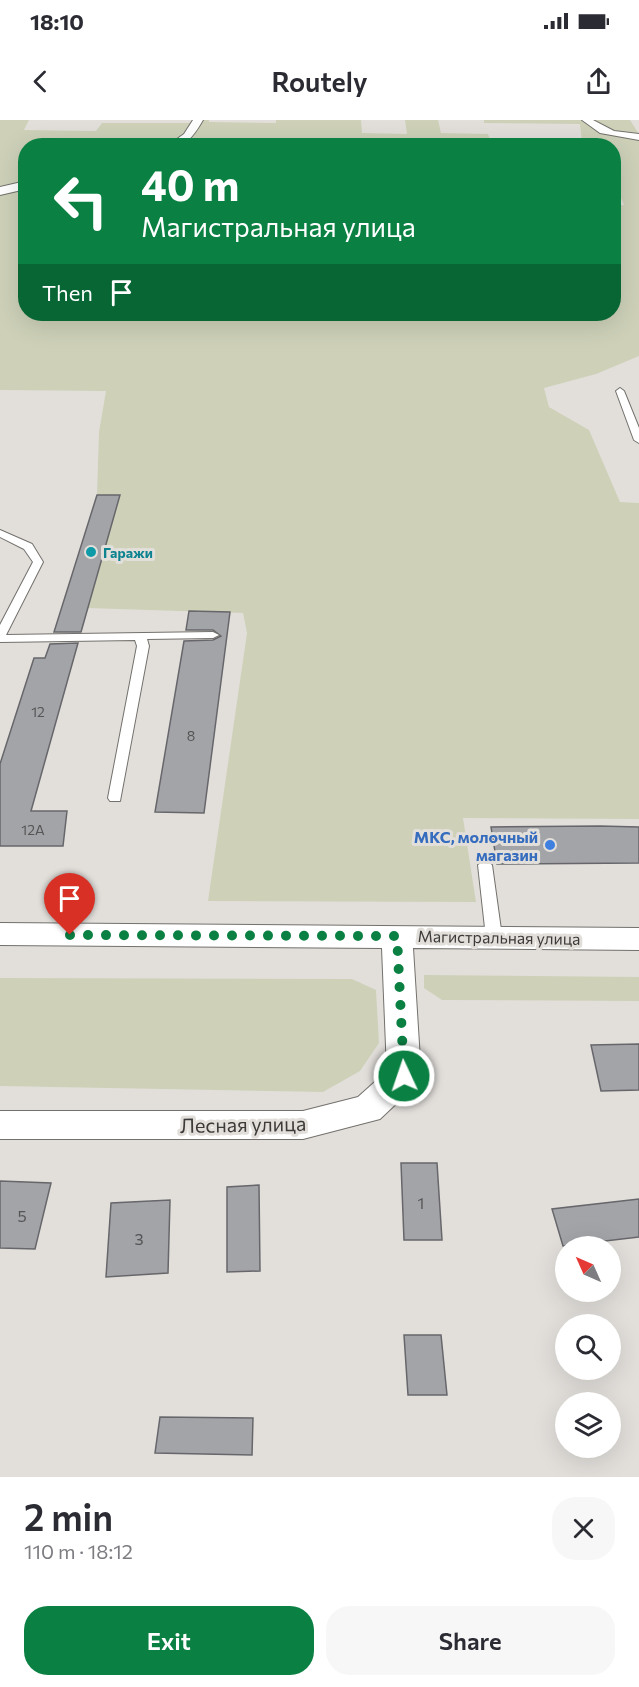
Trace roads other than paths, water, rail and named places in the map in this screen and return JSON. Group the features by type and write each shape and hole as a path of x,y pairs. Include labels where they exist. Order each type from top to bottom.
{"street":[{"path":"185,138 198,120"},
{"path":"587,120 593,126 637,140"},
{"path":"623,120 637,140"},
{"path":"0,191 18,187"},
{"name":"Магистральная улица","path":"0,934 639,939"},
{"name":"Лесная улица","path":"0,1125 303,1125 368,1109 404,1076 397,936"}],"lane":[{"path":"620,392 639,440"},
{"path":"0,533 22,540 36,554 38,562 0,637 213,635"},
{"path":"114,798 144,646 140,636"},
{"path":"485,865 494,938"}],"place":[{"name":"Гаражи","path":"91,552"},
{"name":"МКС, молочный магазин","path":"550,845"}]}
